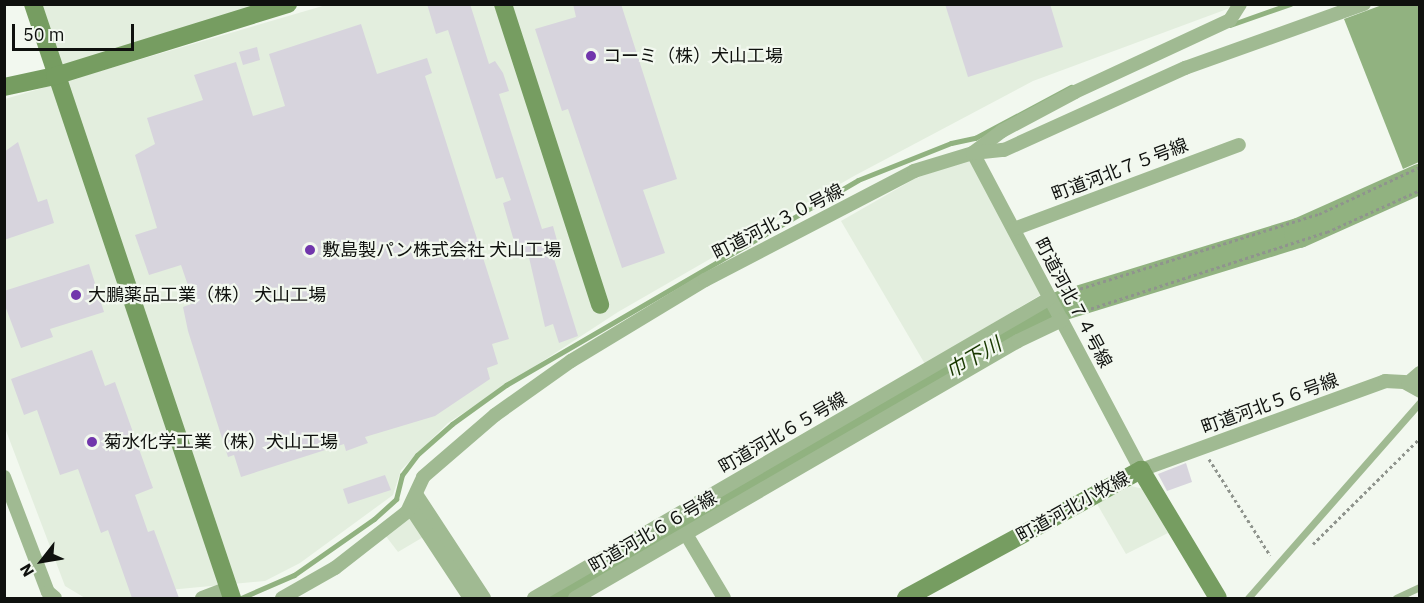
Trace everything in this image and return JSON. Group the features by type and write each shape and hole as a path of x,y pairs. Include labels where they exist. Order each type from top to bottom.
{"street":[{"path":"33,4 231,595 202,598"},
{"path":"4,87 56,76 288,4"},
{"path":"503,4 600,305"},
{"path":"974,153 1002,130 1075,92 1230,20 1240,4"},
{"name":"町道河北３０号線","path":"282,598 334,568 410,507 423,477 495,415 660,306 914,171 974,153 1004,150 1185,68 1364,4"},
{"name":"町道河北７５号線","path":"1014,230 1239,145"},
{"name":"町道河北７４号線","path":"974,153 1142,470"},
{"name":"町道河北６５号線","path":"534,598 1051,300"},
{"name":"町道河北６６号線","path":"575,598 1018,341 1061,319"},
{"path":"1413,387 1419,373"},
{"name":"町道河北５６号線","path":"1142,470 1385,381 1413,387"},
{"name":"町道河北小牧線","path":"911,597 1142,470 1214,598"},
{"path":"4,477 48,592 55,598"},
{"path":"416,494 484,598"},
{"path":"410,507 471,598"},
{"path":"686,534 724,598"}],"lane":[{"path":"1248,598 1419,402"},
{"path":"1396,598 1419,586"}],"path":[{"path":"1051,300 1319,214 1419,166"},
{"path":"1061,319 1327,232 1419,190"},
{"path":"1307,550 1419,438"},
{"path":"1202,447 1277,565"}],"shaded area":[{"path":"33,4 288,5 55,76"},
{"path":"326,5 1238,5 1033,81 854,176 618,312 448,423 401,470 393,495 300,563 265,581 158,591 140,598 85,598 65,586 5,428 5,99"},
{"path":"1382,5 1419,5 1419,162 1403,169 1344,19"},
{"path":"971,159 1042,294 925,364 841,221 916,178"},
{"path":"1131,486 1144,489 1168,533 1126,554 1097,504"},
{"path":"411,515 425,536 398,552 385,535"}],"building":[{"path":"427,4 470,4 489,64 495,61 503,73 509,91 499,94 542,229 553,226 558,244 550,246 578,336 559,343 553,324 545,327 528,253 518,255 503,203 511,200 503,177 496,179 448,30 436,34"},
{"path":"573,4 621,4 677,179 643,190 665,253 622,268 568,109 562,111 535,29 576,17"},
{"path":"945,4 1050,4 1063,47 968,77"},
{"name":"敷島製パン株式会社 犬山工場","path":"361,24 377,74 427,58 432,73 425,76 509,339 492,344 498,364 487,368 490,379 435,416 365,437 368,443 346,451 344,444 241,477 234,455 228,457 188,331 183,307 194,303 181,265 149,275 135,235 157,228 135,155 155,144 147,118 203,100 194,75 236,62 253,116 285,106 269,54"},
{"path":"257,47 260,60 243,65 239,52"},
{"path":"18,142 38,202 47,199 54,223 4,240 4,152"},
{"path":"89,264 104,312 50,329 53,337 21,348 4,303 4,291"},
{"name":"菊水化学工業（株）犬山工場","path":"92,350 105,386 115,382 153,488 135,495 148,532 154,530 179,598 132,598 108,530 101,533 78,469 60,475 37,410 24,415 11,379"},
{"path":"1186,463 1192,482 1167,491 1158,474"},
{"path":"385,475 391,490 348,504 343,489"}],"waterway":[{"path":"1230,25 1290,4"},
{"path":"241,598 294,575 374,519 396,499 402,475 417,455 452,424 506,385 858,180 951,143 975,138 1071,87"},
{"name":"巾下川","path":"555,598 1061,306 1299,233 1420,179"}],"place":[{"name":"コーミ（株）犬山工場","path":"591,56"},
{"name":"敷島製パン株式会社 犬山工場","path":"310,250"},
{"name":"大鵬薬品工業（株） 犬山工場","path":"76,295"},
{"name":"菊水化学工業（株）犬山工場","path":"92,442"}]}
